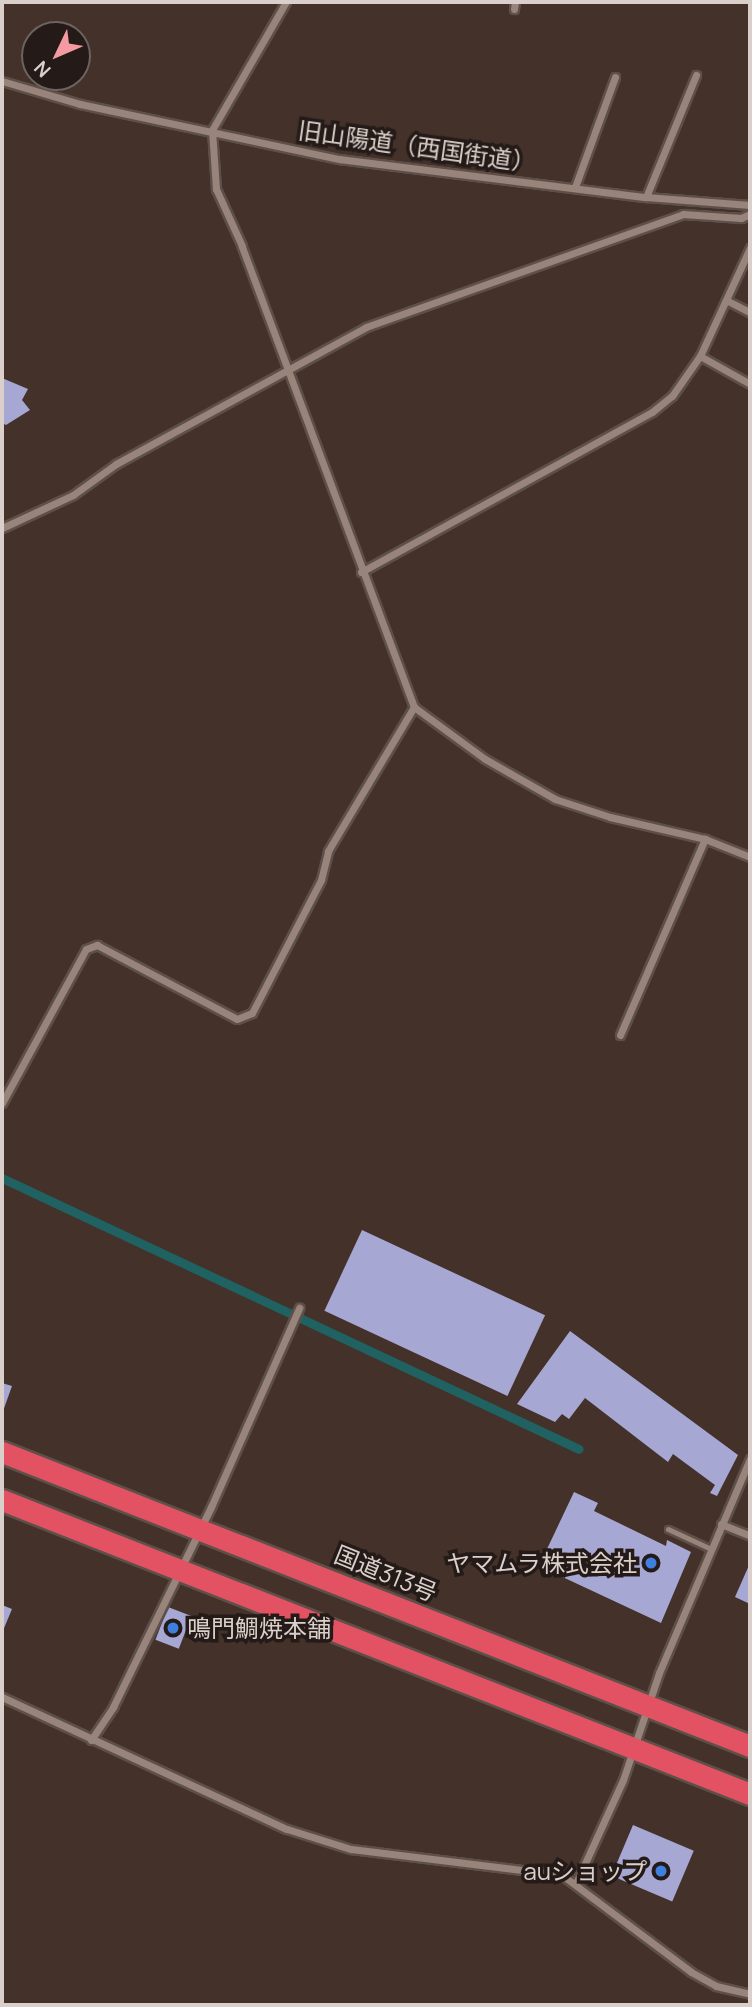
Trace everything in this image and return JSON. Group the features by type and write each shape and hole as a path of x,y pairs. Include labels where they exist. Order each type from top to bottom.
{"highway":[{"name":"国道313号","path":"2,1451 750,1746"},
{"path":"2,1500 634,1746 750,1794"}],"street":[{"path":"286,2 212,130 216,189 242,246 361,572 414,707 485,759 555,799 705,839 750,857"},
{"path":"646,197 696,75"},
{"path":"575,187 615,77"},
{"name":"旧山陽道（西国街道）","path":"2,81 80,104 339,159 646,197 750,205"},
{"path":"2,528 73,495 116,464 366,327 683,214 741,218 750,214"},
{"path":"361,572 652,412 672,397 700,356 750,248"},
{"path":"726,300 750,312"},
{"path":"700,356 750,384"},
{"path":"2,1103 86,949 97,945 237,1019 252,1013 321,880 328,851 414,707"},
{"path":"620,1035 705,839"},
{"path":"91,1740 113,1707 201,1528 299,1308"},
{"path":"576,1883 613,1805 648,1705 750,1459"},
{"path":"721,1524 750,1536"},
{"path":"2,1697 287,1829 351,1849 544,1871 576,1883 691,1972 716,1986 750,1994"}],"lane":[{"path":"668,1530 711,1549"}],"building":[{"path":"2,378 28,389 22,400 30,410 6,425 2,423"},
{"path":"362,1230 545,1315 507,1396 324,1311"},
{"path":"570,1331 738,1455 717,1496 710,1493 715,1485 673,1454 668,1462 585,1398 569,1419 562,1414 555,1422 517,1404"},
{"path":"2,1383 12,1386 2,1414"},
{"path":"574,1492 598,1503 594,1511 666,1546 667,1540 691,1552 661,1623 539,1566"},
{"path":"750,1563 750,1604 735,1597"},
{"path":"2,1605 12,1609 2,1633"},
{"name":"鳴門鯛焼本舗","path":"168,1607 191,1616 179,1649 155,1640"},
{"path":"633,1825 694,1851 672,1901 612,1876"}],"waterway":[{"path":"2,1178 579,1449"}],"place":[{"name":"ヤマムラ株式会社","path":"651,1563"},
{"name":"鳴門鯛焼本舗","path":"173,1628"},
{"name":"auショップ","path":"661,1871"}]}
